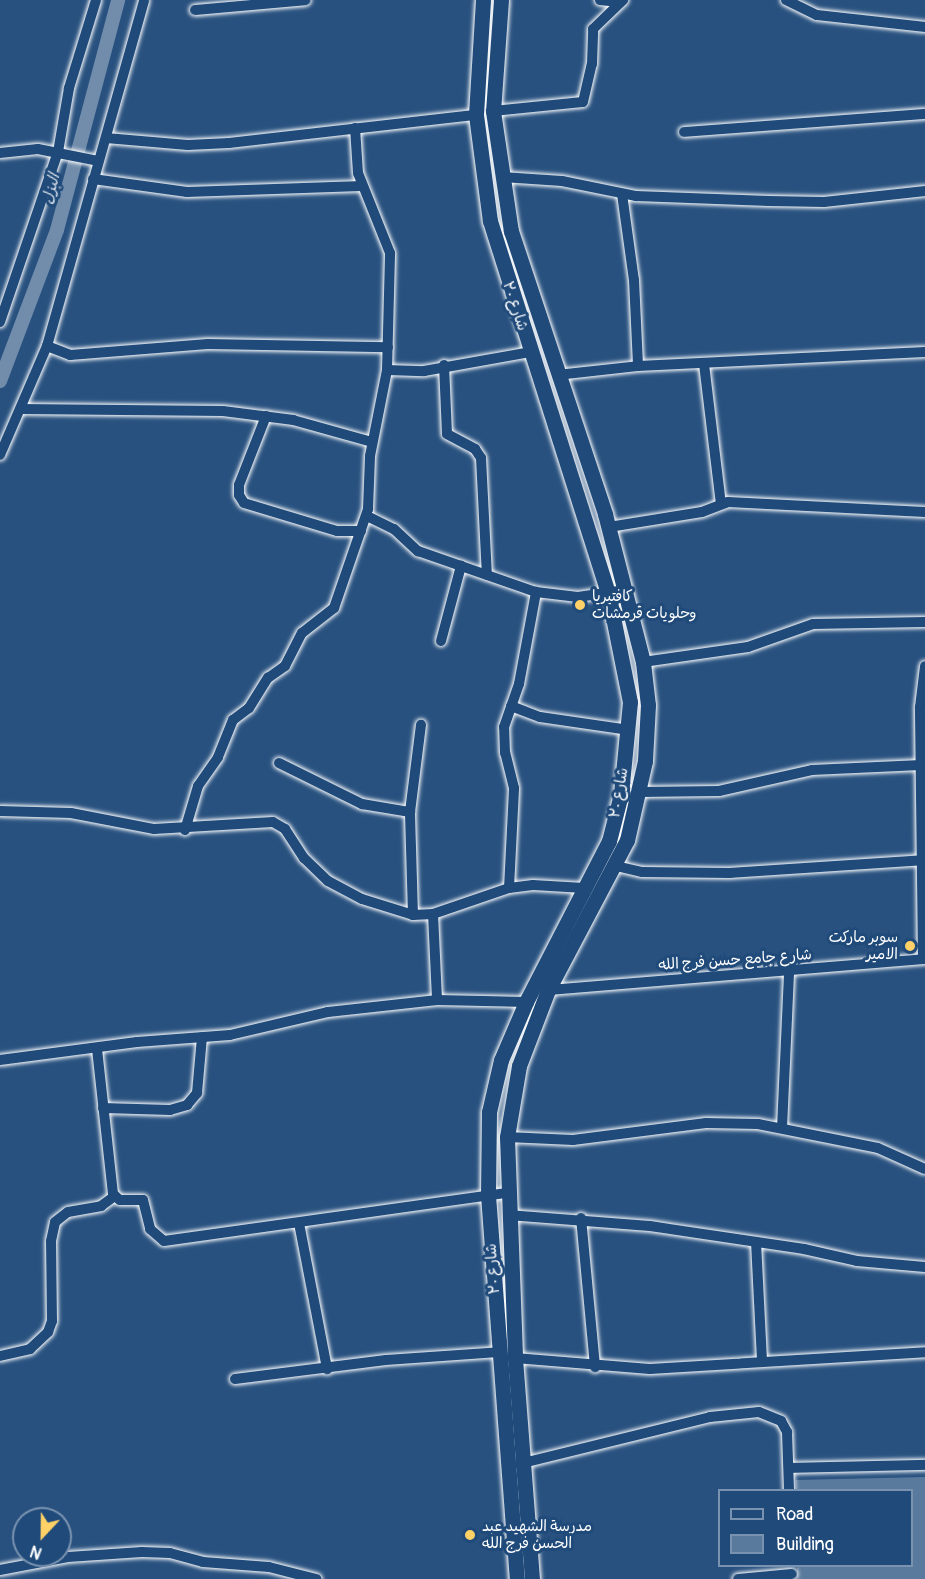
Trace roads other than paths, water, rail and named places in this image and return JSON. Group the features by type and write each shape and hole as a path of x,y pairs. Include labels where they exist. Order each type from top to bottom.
{"street":[{"path":"1,317 58,152 69,88 96,0"},
{"path":"0,455 47,346 144,0"},
{"path":"195,10 306,0"},
{"name":"شارع ٣٠","path":"483,0 476,115 489,221 608,592 626,671 629,730 621,794 609,841 526,1002 494,1085 489,1112 488,1195 517,1579"},
{"name":"شارع ٣٠","path":"501,0 493,111 502,177 517,256 609,527 643,662 648,705 640,792 616,866 548,990 519,1066 507,1137 507,1193 515,1358 525,1464 532,1579"},
{"path":"600,0 621,1"},
{"path":"786,0 817,15 925,27"},
{"path":"493,111 583,102 592,64 593,29 621,1"},
{"path":"684,132 925,114"},
{"path":"106,138 188,145 476,115"},
{"path":"185,830 198,786 218,757 233,720 249,708 268,678 285,666 302,633 334,608 367,516 372,442 387,370 390,253 362,186 355,128"},
{"path":"0,153 38,148 98,161"},
{"path":"502,177 562,181 622,194 816,202 925,191"},
{"path":"93,179 187,192 362,186"},
{"path":"622,194 634,280 638,366"},
{"path":"500,261 517,256"},
{"path":"47,346 70,355 208,344 388,347"},
{"path":"387,370 423,371 444,365 531,352"},
{"path":"557,375 638,366 925,352"},
{"path":"704,364 721,504"},
{"path":"444,365 447,434 475,450 481,458 487,575"},
{"path":"21,409 224,411 266,416 372,442"},
{"path":"266,416 239,484 239,495 244,503 337,531 361,531"},
{"path":"609,527 702,512 721,504 744,502 925,512"},
{"path":"367,516 394,529 418,551 536,592 564,597 625,590"},
{"path":"441,641 461,566"},
{"path":"509,888 514,788 504,742 536,592"},
{"path":"643,662 748,647 813,624 925,622"},
{"path":"924,959 920,707 925,666"},
{"path":"511,706 540,717 629,730"},
{"path":"413,915 410,812 421,725"},
{"path":"279,763 362,804 410,812"},
{"path":"640,792 719,791 823,769 921,765"},
{"path":"0,811 51,811 154,829 185,830 273,822 285,829 304,858 328,881 362,899 413,915 433,914 509,888 543,884 584,888"},
{"path":"616,866 642,872 730,873 924,860"},
{"path":"433,914 437,1000"},
{"name":"شارع جامع حسن فرج الله","path":"548,990 789,972 924,959"},
{"path":"782,1128 789,972"},
{"path":"0,1060 230,1035 328,1012 437,1000 526,1002"},
{"path":"103,1108 170,1110 187,1105 197,1093 202,1037"},
{"path":"97,1049 115,1196"},
{"path":"507,1137 573,1140 729,1123 782,1128 878,1148 925,1169"},
{"path":"0,1356 30,1349 48,1332 52,1315 51,1240 56,1222 68,1212 101,1206 115,1196 143,1200 150,1228 164,1241 507,1193"},
{"path":"508,1215 581,1218 756,1242 857,1261 925,1267"},
{"path":"581,1218 595,1367"},
{"path":"299,1223 327,1369"},
{"path":"756,1242 762,1360"},
{"path":"235,1379 386,1360 499,1352"},
{"path":"515,1358 595,1367 650,1369 762,1360 925,1352"},
{"path":"507,1465 525,1464 711,1417 759,1412 781,1421 787,1432 791,1467 789,1489"},
{"path":"791,1467 925,1466"},
{"path":"0,1570 109,1552 170,1553 203,1562 252,1567 316,1579"},
{"path":"252,1567 253,1579"},
{"path":"738,1579 792,1573"}],"waterway":[{"name":"البزل","path":"0,381 57,230 118,0"}],"place":[{"name":"كافتيريا وحلويات قرمشات","path":"580,605"},
{"name":"سوبر ماركت الامير","path":"910,946"},
{"name":"مدرسة الشهيد عبد الحسن فرج الله","path":"470,1535"}]}
